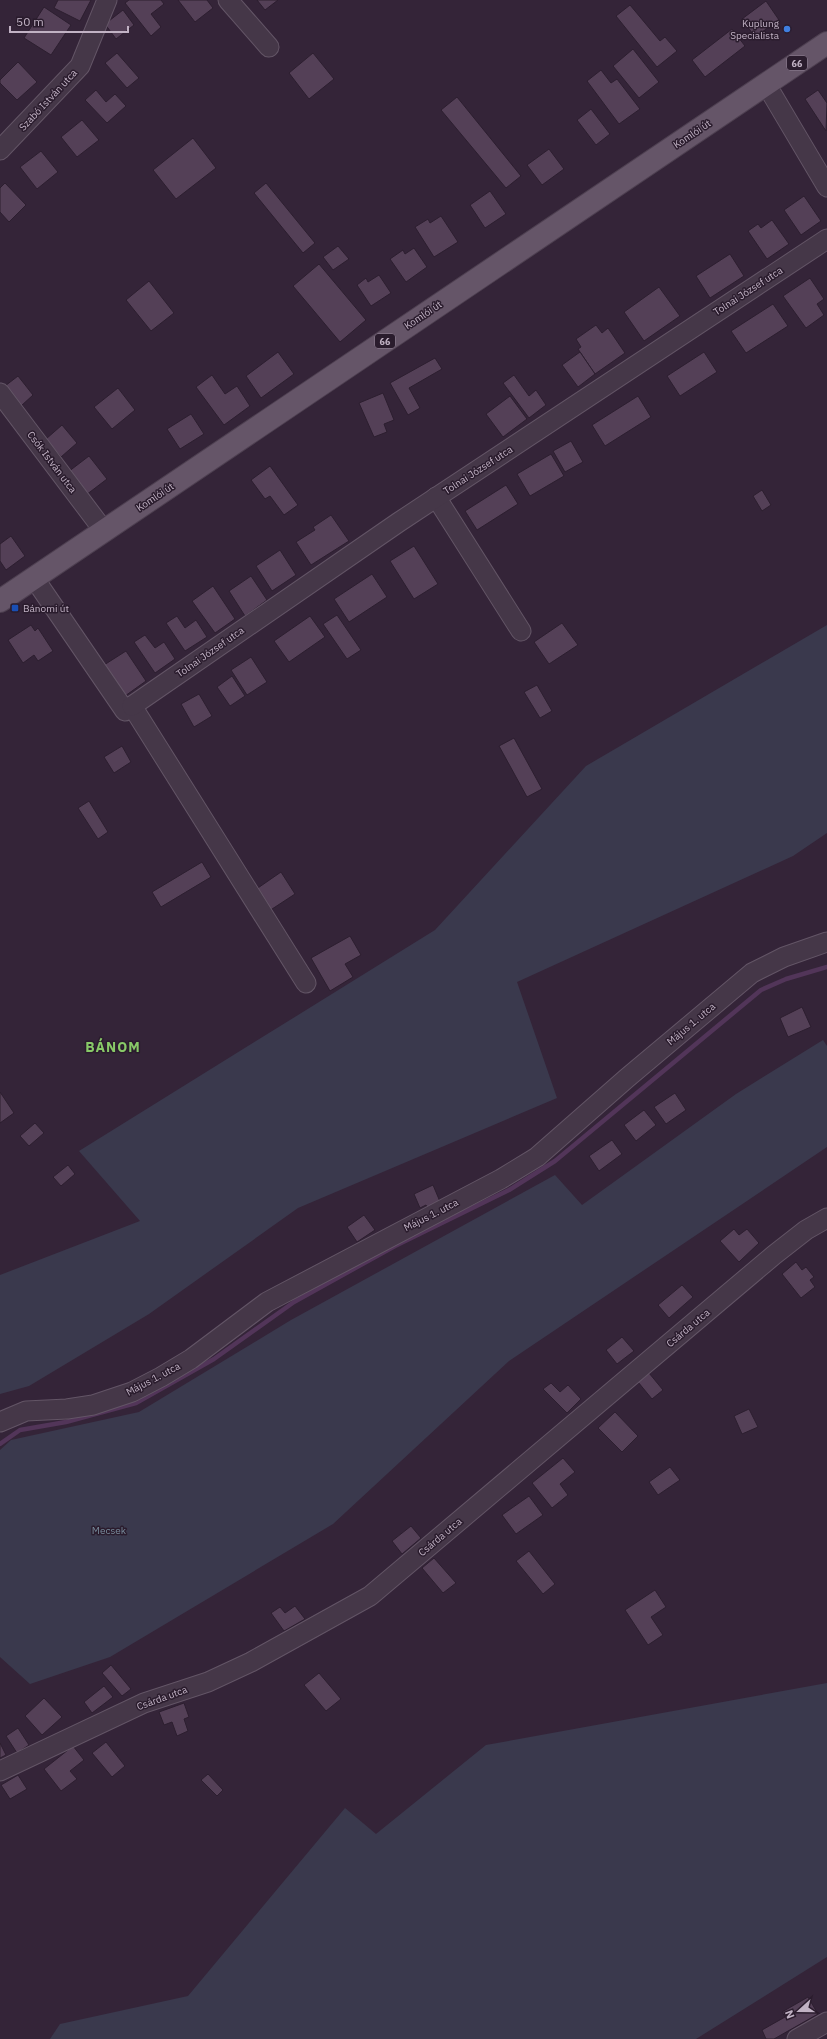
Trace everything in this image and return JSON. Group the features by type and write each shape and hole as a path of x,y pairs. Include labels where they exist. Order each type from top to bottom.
{"main road":[{"name":"Komlói út","path":"0,601 827,43"}],"street":[{"name":"Szabó István utca","path":"0,150 80,66 106,0"},
{"path":"228,0 269,47"},
{"path":"766,84 827,186"},
{"name":"Tolnai József utca","path":"132,706 436,497 827,239"},
{"name":"Csók István utca","path":"0,393 104,530"},
{"path":"436,497 521,631"},
{"path":"34,578 125,711 132,706 306,983"},
{"name":"Május 1. utca","path":"0,1422 26,1411 67,1409 93,1405 132,1392 161,1377 191,1359 267,1302 494,1182 537,1157 627,1078 752,973 784,957 827,942"},
{"name":"Csárda utca","path":"0,1771 144,1703 208,1682 251,1662 370,1596 774,1255 806,1230 827,1218"},
{"path":"798,2039 827,2022"}],"green space":[{"path":"827,625 827,833 793,856 517,982 557,1098 298,1208 149,1314 29,1386 0,1394 0,1275 140,1221 79,1151 435,930 586,766"},
{"name":"Mecsek","path":"823,1040 827,1046 827,1147 509,1361 333,1524 110,1657 30,1684 0,1657 0,1450 11,1440 139,1412 291,1320 555,1175 582,1205 736,1094"},
{"path":"827,1683 827,1957 696,2039 50,2039 60,2024 188,1996 345,1808 376,1834 486,1745"}],"building":[{"path":"58,0 91,0 80,21 54,8"},
{"path":"129,0 161,0 164,4 151,14 161,27 151,36 125,3"},
{"path":"178,0 207,0 213,8 195,22"},
{"path":"257,0 278,0 265,10"},
{"path":"766,1 779,20 755,37 742,19"},
{"path":"630,5 660,41 665,37 677,51 657,67 616,16"},
{"path":"44,7 71,25 51,55 24,38"},
{"path":"123,10 134,25 116,39 105,24"},
{"path":"732,29 745,46 705,77 692,60"},
{"path":"633,49 659,82 639,98 613,66"},
{"path":"117,53 139,78 127,88 105,63"},
{"path":"313,53 334,79 309,99 289,73"},
{"path":"18,62 37,82 17,100 0,83 0,80"},
{"path":"601,70 611,83 617,79 640,109 619,124 587,81"},
{"path":"96,90 106,102 115,94 126,106 107,123 85,100"},
{"path":"818,90 827,103 826,131 805,99"},
{"path":"457,97 521,176 506,188 441,110"},
{"path":"591,109 610,134 596,145 577,120"},
{"path":"82,120 99,140 77,157 61,137"},
{"path":"193,138 216,168 176,199 153,170"},
{"path":"549,149 564,169 542,185 527,165"},
{"path":"41,151 58,172 37,189 20,167"},
{"path":"5,183 26,205 9,222 0,212 0,188"},
{"path":"266,183 315,243 303,253 254,193"},
{"path":"490,191 506,214 485,228 470,205"},
{"path":"804,196 821,221 801,235 784,210"},
{"path":"441,216 458,242 434,257 415,227 428,219 430,223"},
{"path":"772,220 789,244 767,259 748,231 758,224 761,228"},
{"path":"338,246 349,259 333,270 323,257"},
{"path":"414,248 427,267 406,282 390,259 403,250 405,254"},
{"path":"730,254 744,276 710,298 696,276"},
{"path":"319,264 366,320 340,342 293,286"},
{"path":"379,275 391,293 371,306 357,285 366,278 368,282"},
{"path":"810,278 824,299 817,304 824,315 806,328 783,296"},
{"path":"149,281 174,313 151,331 126,300"},
{"path":"659,287 680,316 644,341 624,312"},
{"path":"773,304 788,326 746,353 731,331"},
{"path":"596,325 602,333 608,328 625,353 595,374 578,349 581,347 576,339"},
{"path":"278,352 294,374 261,398 246,376"},
{"path":"580,352 595,374 578,387 562,365"},
{"path":"704,352 717,372 680,396 667,376"},
{"path":"435,358 442,369 409,388 420,408 408,415 390,383"},
{"path":"212,375 225,394 237,386 250,406 224,425 196,387"},
{"path":"514,375 529,396 536,390 546,405 529,418 503,383"},
{"path":"18,376 33,395 21,406 5,386"},
{"path":"118,388 135,410 112,429 94,407"},
{"path":"383,393 394,420 384,424 387,432 374,437 359,403"},
{"path":"510,396 527,419 503,437 486,414"},
{"path":"638,396 651,417 605,446 592,425"},
{"path":"191,414 204,434 180,449 167,429"},
{"path":"62,425 77,443 61,457 46,439"},
{"path":"571,441 583,462 565,472 553,451"},
{"path":"551,454 564,476 530,496 517,474"},
{"path":"89,456 107,479 86,495 68,472"},
{"path":"270,466 298,505 284,515 270,496 265,499 251,480"},
{"path":"506,485 518,504 477,530 465,511"},
{"path":"762,490 771,505 762,511 753,496"},
{"path":"331,515 349,541 311,565 296,542 315,530 313,527"},
{"path":"11,536 25,556 6,570 0,561 0,544"},
{"path":"414,546 438,584 414,599 390,561"},
{"path":"280,550 296,575 272,591 256,566"},
{"path":"372,574 387,597 349,622 334,599"},
{"path":"251,576 267,600 245,616 229,591"},
{"path":"213,586 235,619 215,633 192,601"},
{"path":"337,615 361,650 347,659 323,624"},
{"path":"177,616 185,628 196,620 207,637 185,651 166,623"},
{"path":"310,616 325,637 289,662 274,641"},
{"path":"562,623 578,645 549,664 534,642"},
{"path":"31,625 35,631 38,628 53,651 38,661 34,655 23,663 8,640"},
{"path":"145,635 155,648 164,642 175,659 155,673 134,642"},
{"path":"126,651 146,681 125,696 104,665"},
{"path":"251,657 267,682 247,695 231,670"},
{"path":"232,676 245,696 230,706 217,687"},
{"path":"537,685 552,711 540,718 524,692"},
{"path":"199,694 212,716 194,727 181,704"},
{"path":"514,738 542,789 527,797 499,746"},
{"path":"122,746 131,762 114,773 104,757"},
{"path":"89,801 108,832 98,839 78,808"},
{"path":"202,862 211,877 161,907 152,892"},
{"path":"281,872 295,894 269,911 255,890"},
{"path":"350,936 361,955 345,964 353,977 330,991 311,958"},
{"path":"802,1007 811,1027 788,1037 780,1018"},
{"path":"0,1092 14,1113 0,1123"},
{"path":"675,1093 686,1110 666,1124 654,1107"},
{"path":"644,1110 656,1125 636,1141 624,1125"},
{"path":"35,1123 44,1133 29,1146 20,1136"},
{"path":"612,1140 622,1154 599,1171 589,1156"},
{"path":"68,1165 75,1174 61,1186 53,1177"},
{"path":"433,1185 441,1204 429,1210 426,1205 420,1208 414,1194"},
{"path":"364,1215 375,1230 357,1242 347,1227"},
{"path":"734,1229 739,1235 747,1229 759,1243 739,1262 720,1241"},
{"path":"796,1262 802,1270 806,1267 814,1277 810,1280 815,1287 801,1298 782,1274"},
{"path":"682,1285 693,1297 669,1318 658,1305"},
{"path":"622,1337 634,1351 617,1364 606,1350"},
{"path":"649,1373 663,1390 652,1399 638,1382"},
{"path":"551,1383 560,1392 568,1385 581,1399 567,1413 543,1389"},
{"path":"749,1409 758,1427 742,1434 734,1416"},
{"path":"615,1412 638,1436 622,1452 598,1428"},
{"path":"563,1458 575,1472 560,1484 568,1495 552,1508 532,1483"},
{"path":"670,1467 680,1480 658,1495 649,1482"},
{"path":"529,1496 543,1515 516,1534 502,1515"},
{"path":"411,1526 421,1538 402,1554 392,1541"},
{"path":"529,1551 555,1584 543,1594 516,1561"},
{"path":"434,1558 456,1583 443,1593 422,1568"},
{"path":"655,1590 666,1607 651,1617 663,1635 648,1645 625,1610"},
{"path":"295,1606 305,1619 284,1631 271,1613 280,1607 285,1613"},
{"path":"111,1665 131,1689 122,1696 102,1673"},
{"path":"319,1673 341,1699 326,1711 304,1685"},
{"path":"104,1686 113,1697 92,1713 84,1702"},
{"path":"44,1698 62,1717 42,1735 25,1716"},
{"path":"184,1703 189,1717 184,1719 188,1731 177,1736 172,1722 164,1725 159,1712"},
{"path":"18,1728 29,1745 17,1753 6,1736"},
{"path":"106,1742 125,1766 112,1777 92,1753"},
{"path":"0,1743 6,1755 0,1758"},
{"path":"73,1746 84,1760 70,1771 77,1779 61,1791 44,1769"},
{"path":"208,1774 223,1790 217,1796 201,1780"},
{"path":"18,1775 27,1789 10,1799 1,1785"},
{"path":"808,1997 818,2014 774,2039 766,2039 762,2030 785,2017 782,2012"}],"waterway":[{"path":"0,1444 20,1430 66,1422 136,1403 214,1359 294,1302 395,1246 509,1190 555,1161 761,990 786,979 827,967"}],"place":[{"name":"Kuplung Specialista","path":"787,29"},
{"name":"Bánomi út","path":"15,608"}],"district":[{"name":"BÁNOM","path":"113,1047"}]}
